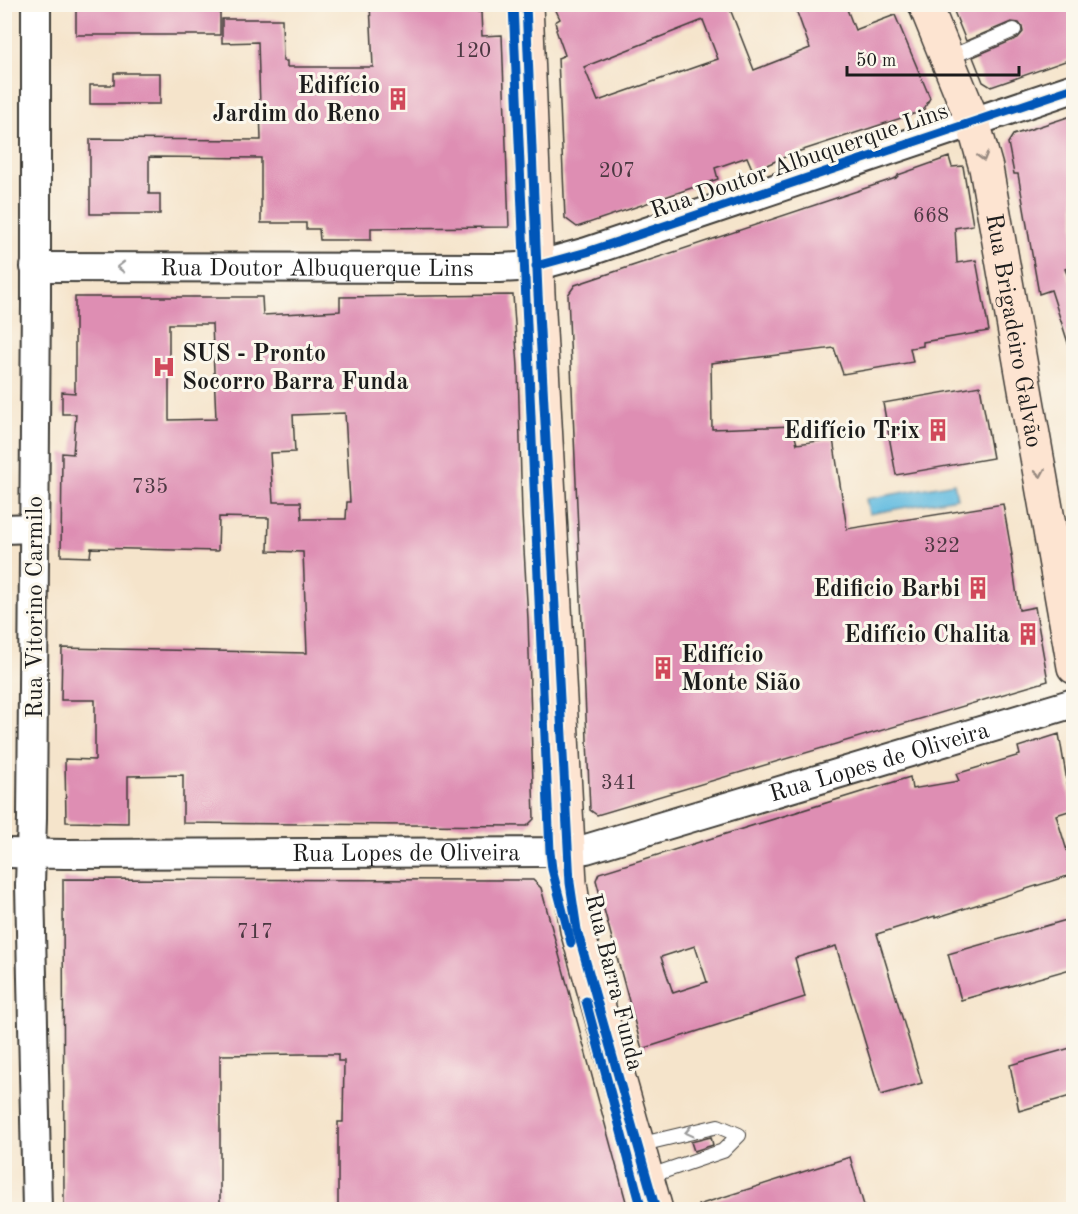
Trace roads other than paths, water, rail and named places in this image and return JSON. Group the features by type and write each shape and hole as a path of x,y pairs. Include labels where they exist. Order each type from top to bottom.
{"street":[{"name":"Rua Vitorino Carmilo","path":"36,4 34,528 18,853 30,885 37,1209"},
{"name":"Rua Barra Funda","path":"526,4 536,266 570,883 577,930 656,1209"},
{"name":"Rua Brigadeiro Galvão","path":"925,4 973,122 986,168 1074,667"},
{"name":"Rua Doutor Albuquerque Lins","path":"36,267 500,268 536,266 587,252 1074,88"},
{"path":"4,529 34,528"},
{"name":"Rua Lopes de Oliveira","path":"18,853 567,851 600,846 1074,703"}],"lane":[{"path":"948,58 1014,30"},
{"path":"638,1145 718,1126 739,1136 723,1151 647,1177"}],"water":[{"path":"954,483 957,498 869,514 866,499"}],"place":[{"name":"Edifício Jardim do Reno","path":"398,99"},
{"name":"SUS - Pronto Socorro Barra Funda","path":"164,367"},
{"name":"Edifício Trix","path":"938,430"},
{"name":"Edificio Barbi","path":"978,588"},
{"name":"Edifício Chalita","path":"1028,634"},
{"name":"Edifício Monte Sião","path":"663,668"}]}
